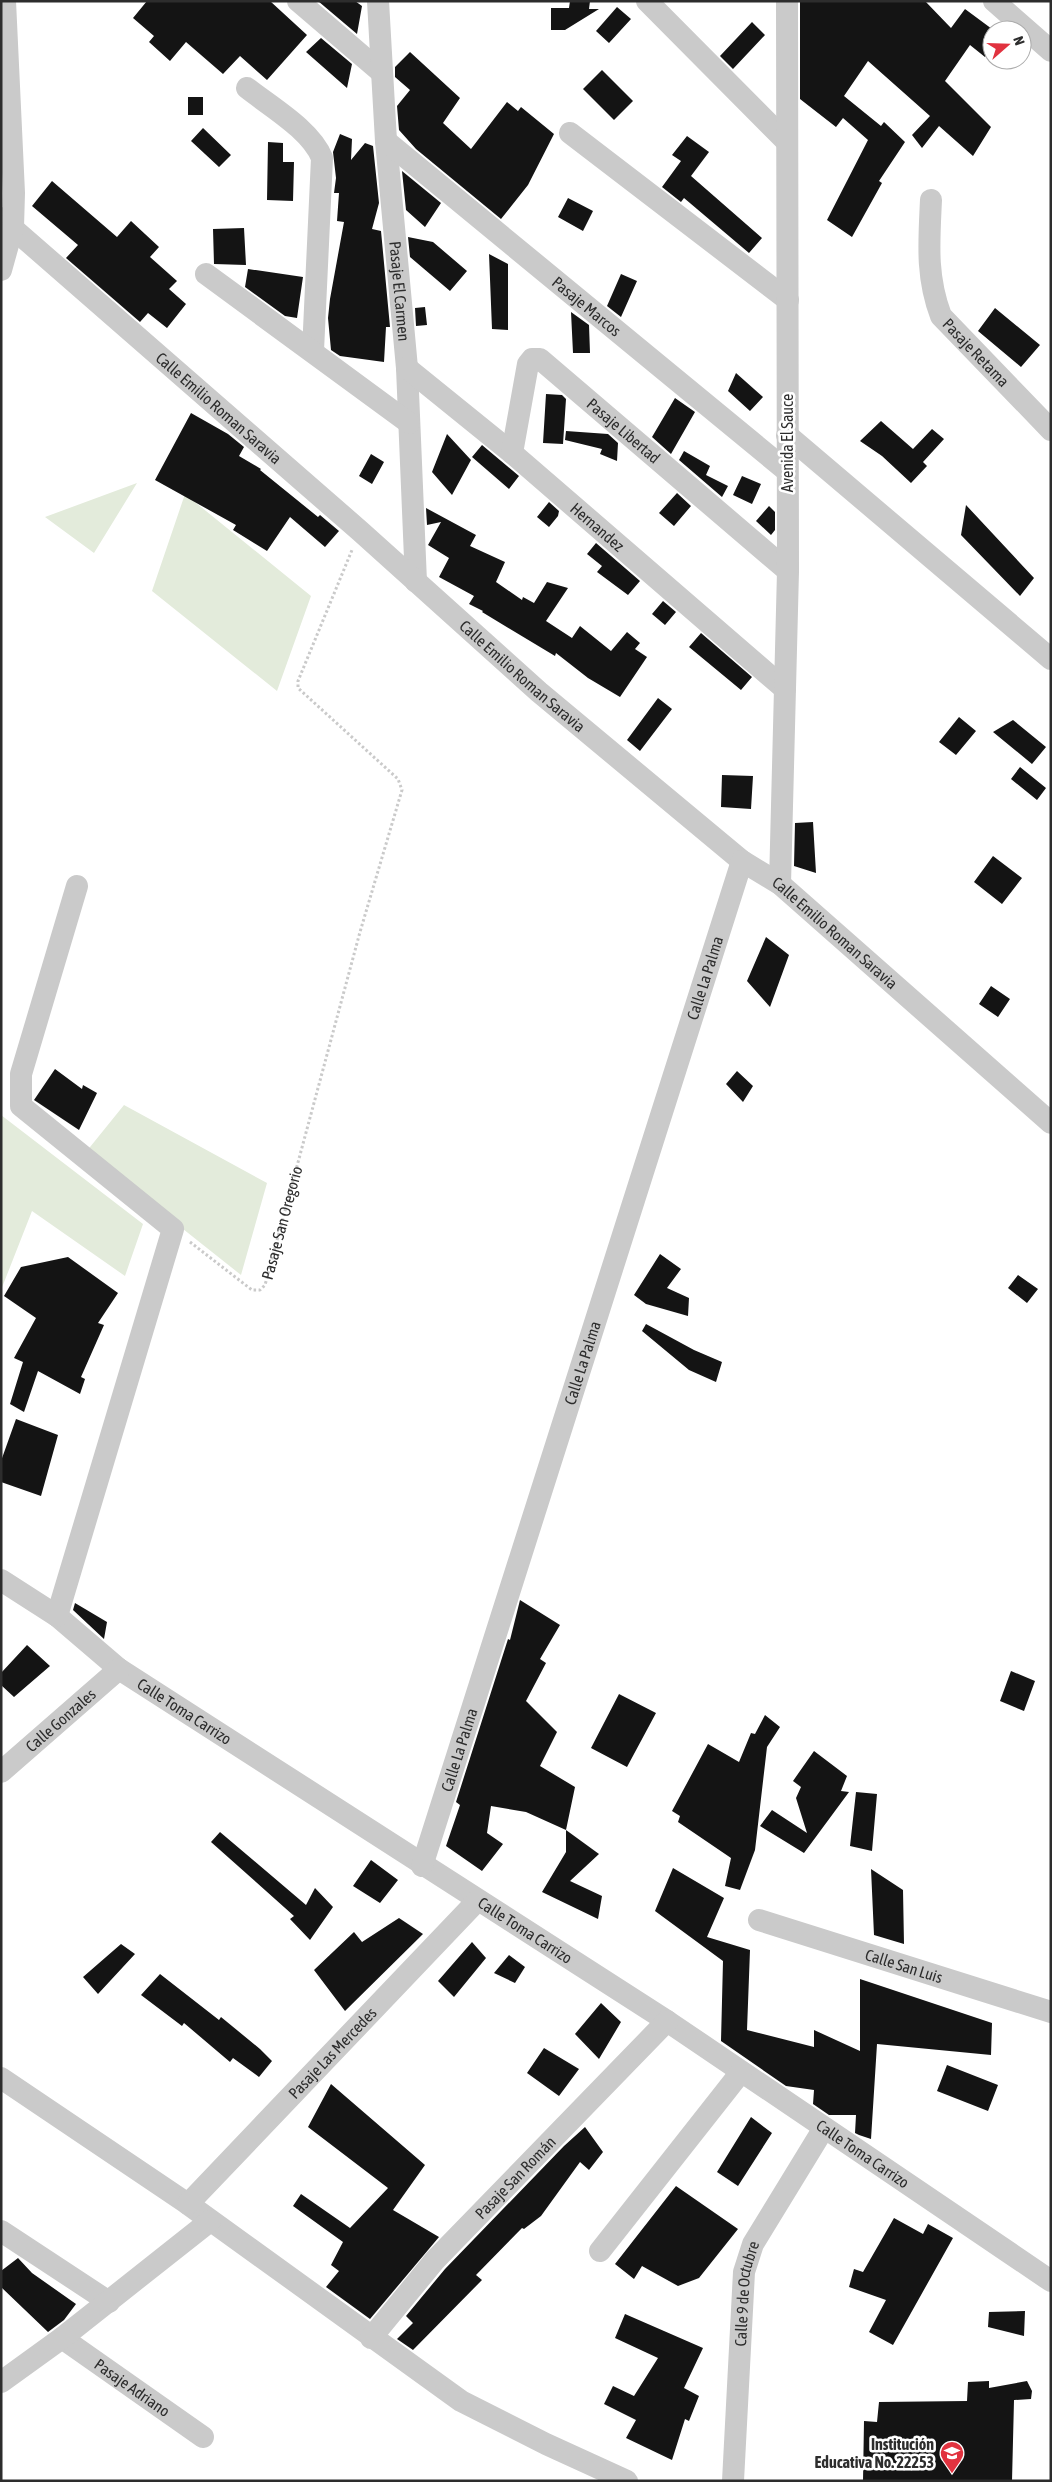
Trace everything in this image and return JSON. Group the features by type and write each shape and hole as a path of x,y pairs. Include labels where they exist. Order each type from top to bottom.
{"street":[{"path":"1,270 7,222 14,193 5,1"},
{"path":"298,1 382,72"},
{"name":"Pasaje El Carmen","path":"378,1 386,141 407,368 416,582"},
{"path":"648,1 786,142"},
{"name":"Avenida El Sauce","path":"780,884 788,570 789,191 786,142 787,1"},
{"path":"994,1 1051,51"},
{"path":"247,88 308,136 318,147 322,158 313,351"},
{"path":"570,133 788,300"},
{"name":"Pasaje Marcos","path":"386,141 787,471"},
{"name":"Pasaje Retama","path":"931,200 928,251 932,293 941,316 1051,430"},
{"name":"Calle Emilio Roman Saravia","path":"7,222 360,531 539,692 742,861 780,884 1051,1123"},
{"path":"206,274 409,423"},
{"name":"Pasaje Libertad","path":"512,453 528,364 532,359 540,359 788,570"},
{"name":"Hernandez","path":"407,368 512,453 785,689"},
{"path":"787,436 1051,659"},
{"name":"Calle La Palma","path":"422,1866 742,861"},
{"path":"57,1616 173,1229 21,1106 21,1074 77,886"},
{"name":"Calle Toma Carrizo","path":"1,1580 57,1616 119,1668 476,1901 667,2021 1051,2281"},
{"name":"Calle Gonzales","path":"1,1772 119,1668"},
{"name":"Pasaje Las Mercedes","path":"188,2204 476,1901"},
{"name":"Calle San Luis","path":"758,1920 1051,2012"},
{"name":"Pasaje San Román","path":"371,2338 435,2260 667,2021"},
{"path":"600,2251 741,2072"},
{"path":"5,2085 188,2204 371,2338 461,2401 546,2444 624,2480"},
{"name":"Calle 9 de Octubre","path":"733,2481 744,2272 753,2244 824,2128"},
{"path":"1,2382 62,2338 210,2221"},
{"path":"1,2231 108,2302"},
{"name":"Pasaje Adriano","path":"62,2338 203,2437"}],"path":[{"name":"Pasaje San Oregorio","path":"173,1229 252,1290 260,1290 265,1285 360,932 402,790 398,779 298,688 298,681 360,531"}],"green space":[{"path":"137,483 94,553 45,517"},
{"path":"185,494 311,596 277,691 152,591"},
{"path":"124,1105 267,1183 241,1275 86,1152"},
{"path":"1,1115 143,1224 125,1276 32,1211 1,1290"}],"building":[{"path":"147,1 270,1 307,35 267,80 240,56 223,74 186,42 170,61 149,42 154,36 133,18"},
{"path":"318,1 355,1 362,6 357,34"},
{"path":"570,1 590,1 589,9 599,9 565,30 551,30 551,8 569,8"},
{"path":"800,1 925,1 951,28 965,9 982,22 982,55 970,45 945,81 991,127 973,156 939,126 922,148 912,135 930,116 868,61 844,96 881,126 884,122 905,142 879,181 882,183 852,237 827,220 868,140 843,118 836,127 800,99"},
{"path":"617,7 631,19 609,43 596,31"},
{"path":"752,22 765,35 733,69 720,56"},
{"path":"321,38 352,64 347,88 306,52"},
{"path":"410,52 460,98 443,123 471,149 507,102 518,111 521,107 554,134 528,185 501,219 416,149 399,130 397,106 410,90 395,77 395,67"},
{"path":"602,70 633,101 614,120 583,89"},
{"path":"188,97 203,97 203,115 188,115"},
{"path":"203,128 231,155 219,167 191,141"},
{"path":"340,134 352,139 351,160 365,143 373,146 379,203 372,229 381,231 390,327 386,327 384,362 340,356 331,350 328,318 344,222 337,221 339,193 334,193 336,178 333,152"},
{"path":"687,136 709,152 691,176 762,238 749,253 684,198 681,202 662,187 681,161 672,155"},
{"path":"268,142 283,143 283,162 294,162 293,201 267,200"},
{"path":"402,171 441,203 425,227 406,210"},
{"path":"52,181 117,237 131,221 159,247 150,257 177,281 169,289 186,304 167,328 148,313 140,322 66,258 78,245 32,206"},
{"path":"568,198 593,211 583,231 558,217"},
{"path":"244,228 246,265 214,264 213,229"},
{"path":"408,237 433,242 467,271 450,291 410,257"},
{"path":"489,254 508,264 508,330 492,329"},
{"path":"248,269 303,277 297,318 285,316 245,287"},
{"path":"621,274 637,281 621,317 607,306"},
{"path":"425,307 427,325 416,326 415,308"},
{"path":"995,308 1040,345 1021,367 978,331"},
{"path":"571,312 589,325 590,353 573,353"},
{"path":"736,373 763,397 750,411 728,391"},
{"path":"546,394 562,395 566,399 563,444 543,443"},
{"path":"675,398 695,412 671,454 652,437"},
{"path":"191,413 228,434 244,447 239,456 261,469 318,517 320,515 339,531 325,547 290,517 267,551 233,530 236,525 155,480"},
{"path":"881,421 913,449 932,429 944,439 923,462 927,466 911,483 882,456 860,441"},
{"path":"566,431 608,434 618,443 617,461 600,454 602,449 565,440"},
{"path":"447,434 471,460 452,495 432,472"},
{"path":"482,445 519,476 509,489 472,457"},
{"path":"684,451 710,466 706,475 728,486 722,497 679,460"},
{"path":"371,454 384,462 372,484 359,476"},
{"path":"742,476 761,484 752,504 733,495"},
{"path":"677,493 691,506 674,526 659,513"},
{"path":"549,502 559,511 558,516 549,527 537,517"},
{"path":"966,505 1034,578 1020,596 961,535"},
{"path":"769,506 775,512 775,530 771,535 756,521"},
{"path":"426,508 476,535 470,546 505,562 496,582 522,600 523,597 534,603 547,582 568,588 546,621 572,638 580,626 611,651 627,632 640,643 635,649 647,657 620,697 588,678 556,653 555,656 469,604 474,596 439,577 449,558 428,545 441,522 427,525"},
{"path":"596,543 640,581 628,595 597,572 602,566 587,554"},
{"path":"663,601 676,612 665,625 652,614"},
{"path":"701,633 752,677 741,690 689,647"},
{"path":"658,698 672,709 640,751 627,740"},
{"path":"959,717 976,731 956,755 939,742"},
{"path":"1013,720 1046,747 1032,764 993,732"},
{"path":"1020,767 1046,788 1037,800 1011,779"},
{"path":"722,775 753,776 751,809 721,807"},
{"path":"813,822 816,873 794,866 795,823"},
{"path":"993,856 1022,878 1002,904 974,882"},
{"path":"766,937 789,955 770,1007 747,981"},
{"path":"991,986 1010,999 998,1017 979,1004"},
{"path":"55,1069 82,1089 83,1085 97,1093 79,1130 34,1100"},
{"path":"737,1071 753,1086 743,1102 726,1084"},
{"path":"660,1254 681,1269 667,1288 689,1298 688,1316 646,1304 634,1295"},
{"path":"68,1257 118,1293 98,1323 104,1325 81,1377 85,1379 80,1394 38,1371 24,1412 10,1404 23,1362 14,1358 36,1318 4,1296 21,1267"},
{"path":"1018,1275 1038,1289 1027,1303 1008,1288"},
{"path":"646,1324 694,1350 722,1362 716,1382 689,1370 642,1331"},
{"path":"16,1419 58,1435 41,1496 1,1482 1,1461"},
{"path":"520,1600 560,1625 540,1659 546,1663 526,1701 557,1732 540,1766 575,1787 566,1830 526,1812 491,1806 487,1833 503,1844 482,1871 446,1846 460,1805 456,1802 508,1639 510,1640"},
{"path":"75,1603 107,1622 104,1639 73,1610"},
{"path":"27,1645 50,1666 14,1697 1,1685 1,1673"},
{"path":"1011,1671 1035,1681 1024,1711 1000,1701"},
{"path":"619,1694 656,1713 627,1767 591,1748"},
{"path":"765,1715 780,1727 767,1747 755,1850 740,1890 725,1886 731,1858 678,1822 680,1816 672,1811 708,1744 739,1762 751,1733 755,1734"},
{"path":"814,1751 847,1776 841,1791 849,1792 804,1853 760,1826 772,1810 807,1833 796,1798 801,1787 793,1781"},
{"path":"856,1792 877,1794 872,1851 850,1846"},
{"path":"566,1830 599,1854 570,1881 602,1896 598,1919 542,1892 566,1852"},
{"path":"220,1832 306,1905 315,1888 333,1907 310,1940 290,1919 294,1916 211,1842"},
{"path":"371,1860 398,1880 380,1903 353,1886"},
{"path":"673,1868 724,1898 707,1937 750,1950 747,2030 814,2047 814,2030 860,2051 860,1979 992,2023 991,2055 877,2044 871,2139 855,2133 856,2115 829,2115 813,2104 814,2090 786,2086 721,2041 723,1961 655,1911"},
{"path":"871,1869 903,1890 904,1944 874,1935"},
{"path":"399,1918 423,1934 345,2011 314,1970 354,1932 362,1942"},
{"path":"472,1942 486,1958 454,1997 438,1981"},
{"path":"121,1944 135,1954 98,1994 83,1977"},
{"path":"509,1955 525,1967 515,1983 494,1973"},
{"path":"160,1974 219,2020 221,2017 272,2061 259,2077 233,2058 230,2062 184,2023 182,2026 141,1995"},
{"path":"601,2003 621,2022 599,2059 575,2034"},
{"path":"544,2048 579,2069 559,2096 527,2073"},
{"path":"947,2065 998,2085 988,2111 937,2091"},
{"path":"331,2084 425,2165 393,2210 439,2237 370,2319 326,2287 339,2271 331,2265 343,2242 293,2206 301,2194 350,2228 388,2188 308,2127"},
{"path":"751,2117 772,2133 738,2186 717,2172"},
{"path":"585,2127 603,2152 589,2170 580,2162 541,2216 524,2229 522,2228 476,2275 482,2280 413,2350 397,2339 413,2323 406,2316 445,2269 564,2146"},
{"path":"676,2186 738,2229 699,2278 678,2286 642,2266 634,2279 615,2264"},
{"path":"894,2218 923,2234 928,2224 953,2238 893,2345 869,2332 886,2300 849,2287 854,2269 863,2272"},
{"path":"18,2258 32,2273 76,2304 64,2320 48,2332 1,2287 1,2271"},
{"path":"1025,2311 1024,2336 988,2327 989,2312"},
{"path":"625,2314 703,2348 684,2388 699,2396 689,2421 685,2419 672,2460 626,2438 636,2420 604,2404 613,2386 634,2396 658,2358 615,2338"},
{"path":"989,2381 989,2388 1027,2381 1032,2391 1031,2399 1014,2400 1012,2481 863,2481 864,2421 877,2422 879,2402 967,2401 968,2382"}],"place":[{"name":"Institución Educativa No. 22253","path":"952,2474"}]}
